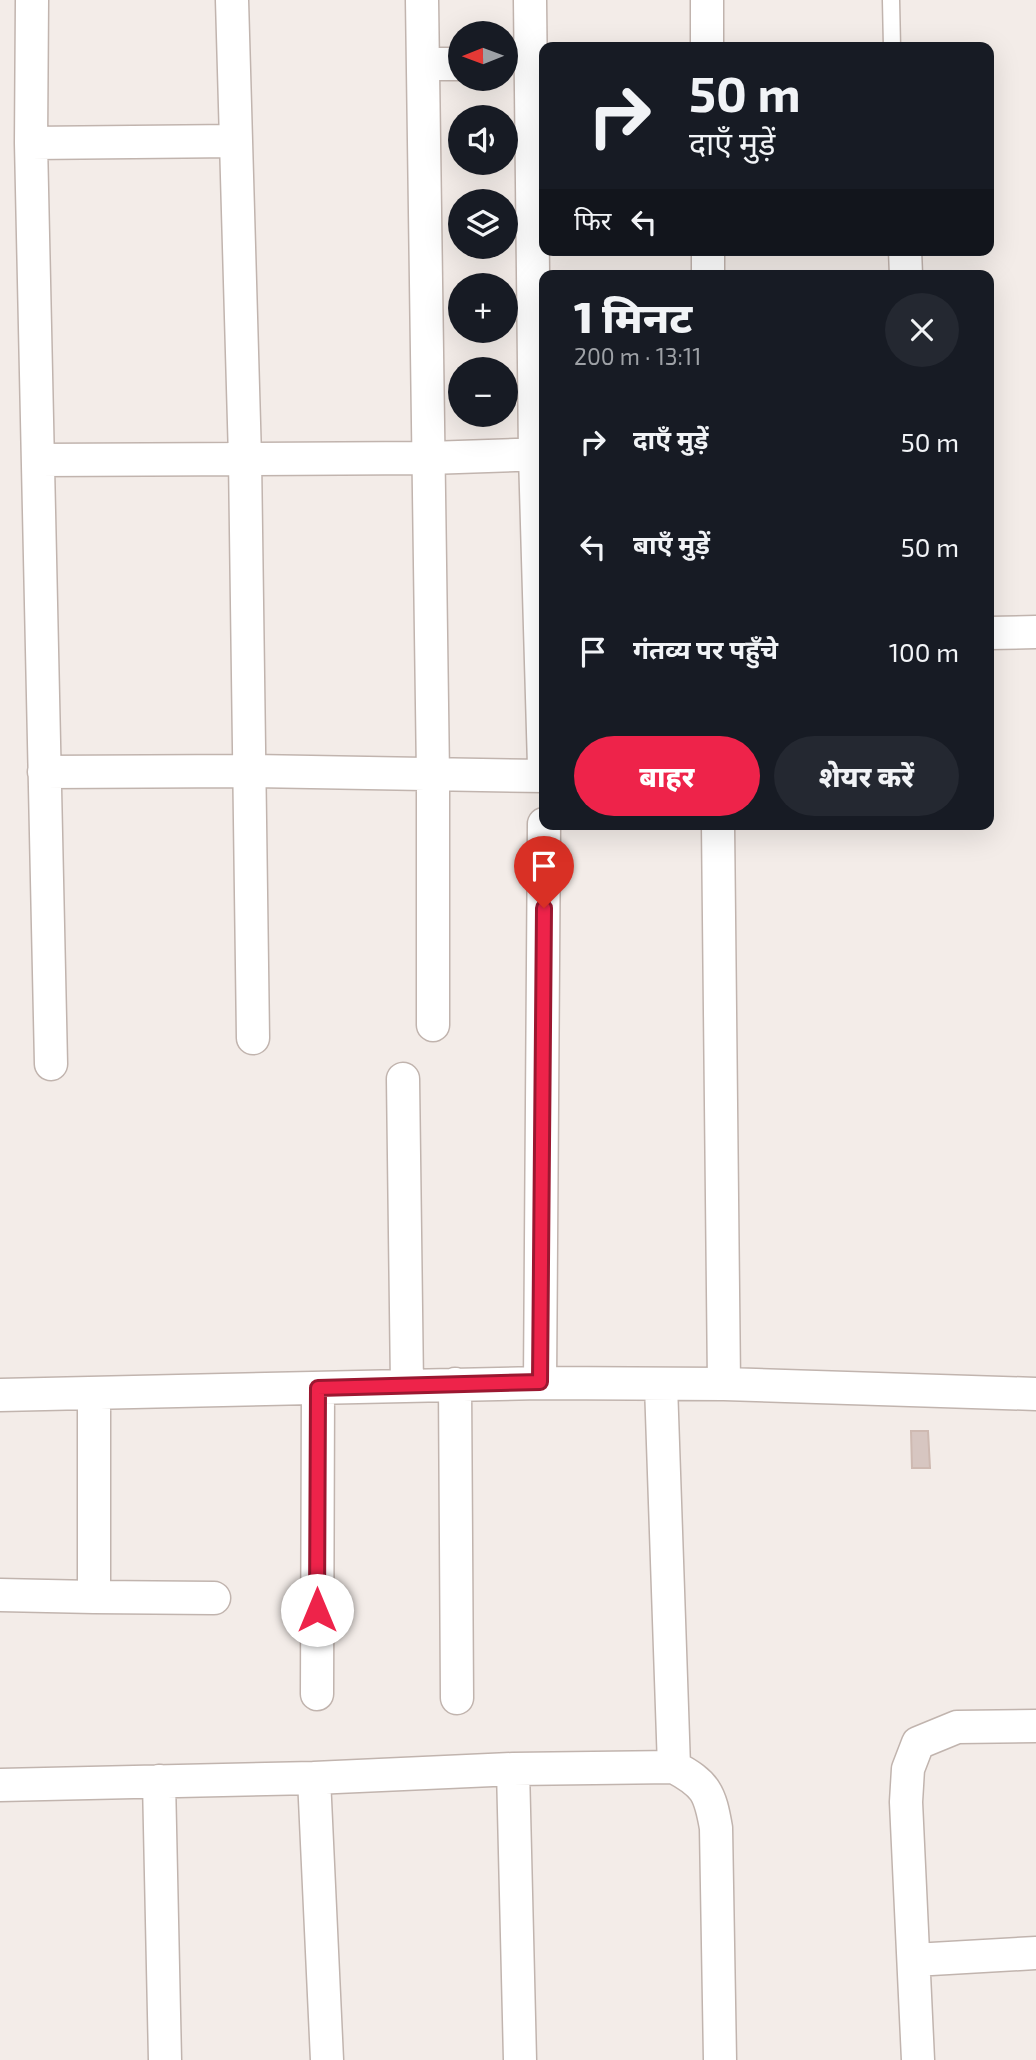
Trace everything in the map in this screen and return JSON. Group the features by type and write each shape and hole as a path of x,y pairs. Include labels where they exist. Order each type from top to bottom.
{"street":[{"path":"32,0 31,143 51,1064"},
{"path":"232,0 244,458 253,1038"},
{"path":"422,0 433,775 433,1025"},
{"path":"530,0 519,65 539,435"},
{"path":"707,0 707,42"},
{"path":"423,64 448,64"},
{"path":"31,143 235,141"},
{"path":"38,460 429,458 539,454"},
{"path":"994,633 1036,632"},
{"path":"44,772 249,771 539,776"},
{"path":"540,1382 544,830"},
{"path":"718,830 724,1384"},
{"path":"403,1079 407,1386"},
{"path":"0,1395 540,1382 724,1384 1036,1394"},
{"path":"455,1384 457,1698"},
{"path":"661,1385 674,1767"},
{"path":"317,1693 318,1388"},
{"path":"94,1393 94,1597"},
{"path":"0,1595 214,1598"},
{"path":"918,2060 906,1802 908,1769 918,1742 957,1727 1036,1726"},
{"path":"0,1784 674,1767 694,1778 710,1798 716,1828 720,2060"},
{"path":"513,1769 520,2060"},
{"path":"314,1778 327,2060"},
{"path":"159,1781 164,2060"},
{"path":"914,1959 1036,1953"}],"lane":[{"path":"891,0 892,42"}],"building":[{"path":"911,1431 928,1431 930,1468 912,1468"}],"route":[{"path":"317,1610 318,1388 540,1382 544,908"}]}
